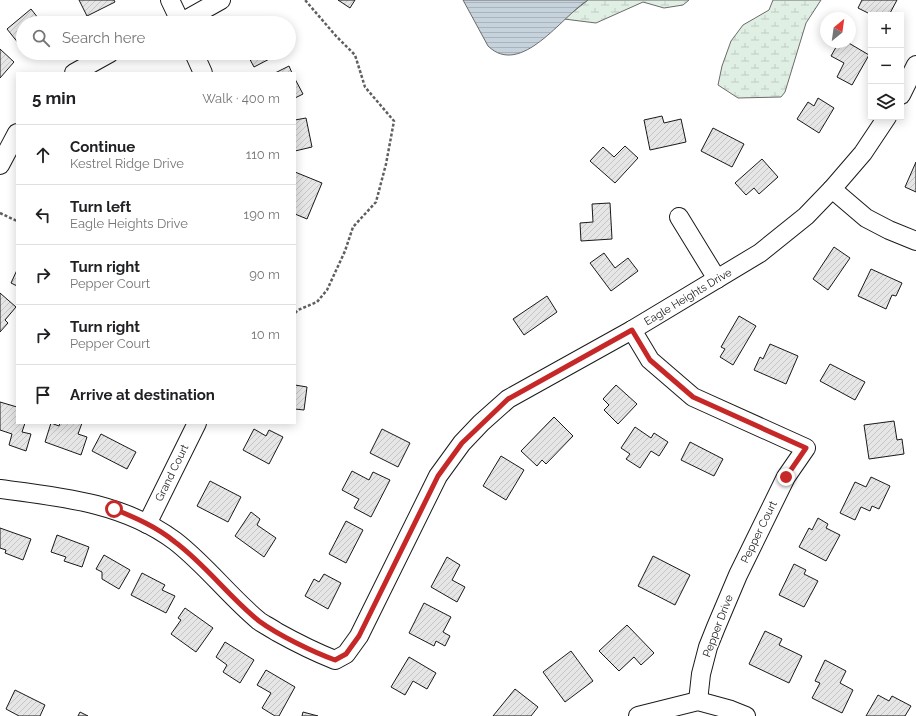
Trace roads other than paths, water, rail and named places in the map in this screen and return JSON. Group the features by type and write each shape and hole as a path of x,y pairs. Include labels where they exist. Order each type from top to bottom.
{"street":[{"path":"170,0 177,16"},
{"path":"192,16 221,0"},
{"path":"76,72 97,60"},
{"path":"197,60 203,72"},
{"path":"904,89 916,65"},
{"name":"Eagle Heights Drive","path":"147,524 175,541 200,562 227,591 260,621 288,638 335,660 346,654 359,636 438,476 462,443 508,399 632,330 760,253 806,216 832,189 863,153 885,120"},
{"path":"0,165 16,135"},
{"path":"832,189 866,218 889,230 916,241"},
{"path":"679,217 717,279"},
{"name":"Pepper Court","path":"632,330 650,360 693,397 806,448 786,477 738,575"},
{"name":"Grand Court","path":"147,524 197,424"},
{"path":"0,489 73,499 114,509 147,524"},
{"name":"Pepper Drive","path":"698,701 701,674 708,647 738,575"},
{"path":"638,716 698,701 732,710 746,716"}]}
